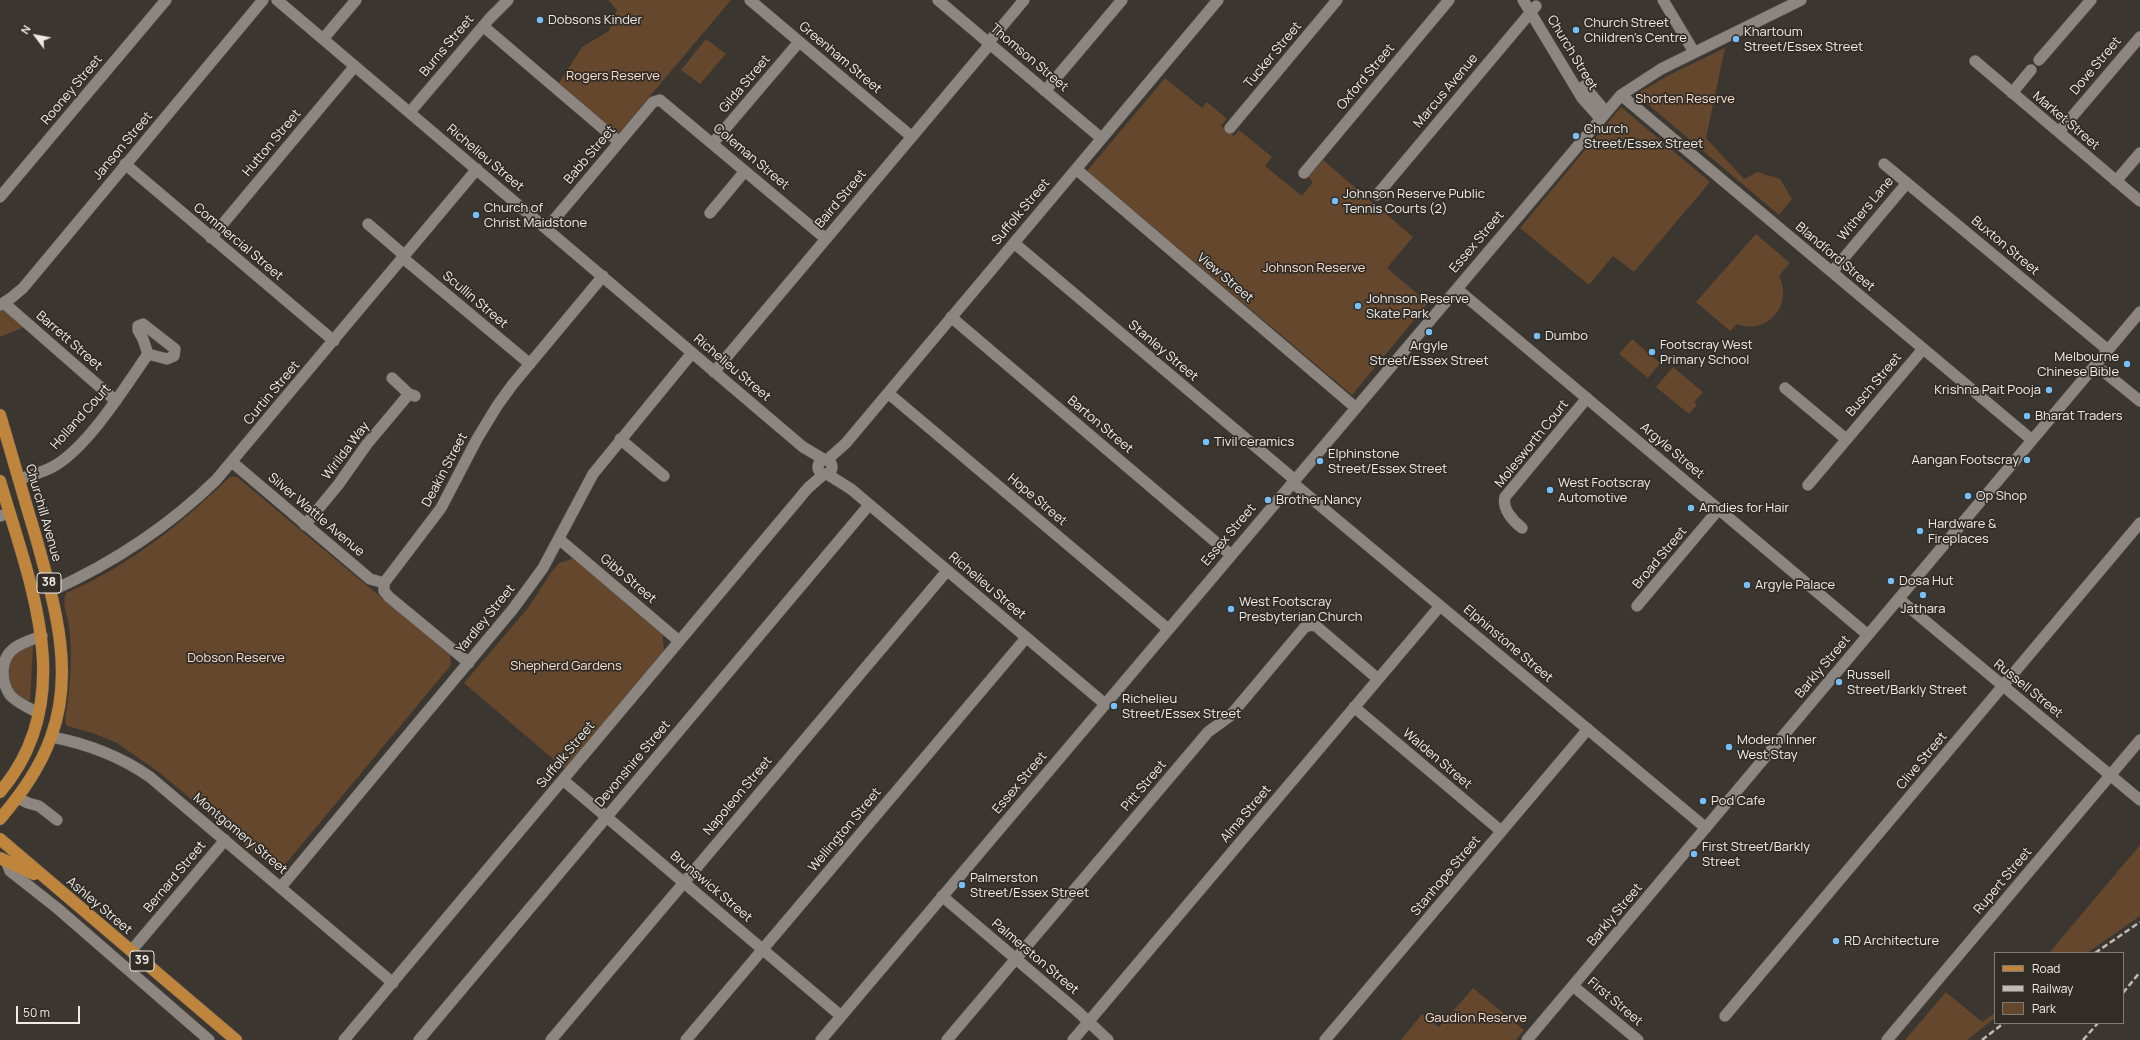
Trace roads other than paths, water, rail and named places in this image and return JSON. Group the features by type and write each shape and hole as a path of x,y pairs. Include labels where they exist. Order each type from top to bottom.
{"main road":[{"name":"Churchill Avenue","path":"0,415 51,591 60,634 62,675 56,722 52,737 36,770 18,798 0,819"},
{"name":"38","path":"0,481 5,499 5,515 33,598 42,636 44,673 38,713 32,733 16,770 0,792"},
{"path":"5,499 23,494"},
{"path":"33,598 51,591"},
{"path":"42,636 60,634"},
{"path":"38,713 56,722"},
{"path":"32,733 52,737"},
{"name":"Ashley Street","path":"0,839 236,1040"},
{"path":"3,859 49,882"}],"street":[{"name":"Rooney Street","path":"0,198 166,0"},
{"name":"Janson Street","path":"2,304 23,288 263,0"},
{"name":"Richelieu Street","path":"277,0 547,228 869,505 1105,704"},
{"path":"323,39 356,0"},
{"name":"Burns Street","path":"410,112 483,26 508,0"},
{"name":"Greenham Street","path":"750,0 912,137"},
{"name":"Thomson Street","path":"938,0 1101,138"},
{"name":"Baird Street","path":"714,372 912,137 1024,0"},
{"path":"1045,91 1122,0"},
{"name":"Suffolk Street","path":"344,1040 1218,0"},
{"name":"Tucker Street","path":"1230,128 1337,0"},
{"name":"Oxford Street","path":"1304,173 1450,0"},
{"name":"Church Street","path":"1523,0 1533,6 1582,98 1603,115"},
{"path":"1663,0 1694,52"},
{"path":"2039,60 2091,0"},
{"name":"Essex Street","path":"821,1040 1621,95 1647,76 1798,1"},
{"name":"Marcus Avenue","path":"1377,195 1533,6"},
{"path":"483,26 619,142"},
{"name":"Dove Street","path":"2059,132 2140,36"},
{"name":"Gilda Street","path":"713,143 799,42"},
{"name":"Market Street","path":"1975,62 2140,201"},
{"name":"Hutton Street","path":"211,238 355,66"},
{"path":"2012,93 2031,70"},
{"name":"Blandford Street","path":"1621,95 2032,440"},
{"name":"Babb Street","path":"547,228 648,108 657,100"},
{"name":"Coleman Street","path":"657,100 664,102 826,238"},
{"path":"2116,181 2140,153"},
{"name":"Commercial Street","path":"125,164 334,341"},
{"name":"Buxton Street","path":"1884,164 2108,350"},
{"name":"Curtin Street","path":"51,591 101,567 144,540 197,498 232,462 477,169"},
{"name":"View Street","path":"1076,169 1356,408"},
{"path":"710,213 745,171"},
{"name":"Withers Lane","path":"1832,272 1907,183"},
{"name":"Scullin Street","path":"368,224 404,257 530,364"},
{"name":"Stanley Street","path":"1014,243 1294,481"},
{"name":"Deakin Street","path":"384,583 442,508 486,424 530,364 603,276"},
{"name":"Argyle Street","path":"1457,289 1868,635"},
{"name":"Barrett Street","path":"2,304 116,400"},
{"name":"Barkly Street","path":"1528,1040 2140,312"},
{"name":"Barton Street","path":"951,317 1231,555"},
{"name":"Busch Street","path":"1808,485 1922,349"},
{"name":"Yardley Street","path":"281,887 523,597 559,539 585,488 620,439 692,353"},
{"name":"Holland Court","path":"19,479 46,470 67,457 116,400 148,354"},
{"path":"2103,371 2140,401"},
{"name":"Wirilda Way","path":"305,525 338,486 367,444 412,395 392,378"},
{"path":"1785,388 1846,439"},
{"name":"Hope Street","path":"888,392 1168,629"},
{"name":"Molesworth Court","path":"1522,528 1511,518 1505,504 1505,497 1587,398"},
{"path":"620,439 664,476"},
{"name":"Silver Wattle Avenue","path":"232,462 370,579 384,583"},
{"name":"Elphinstone Street","path":"1294,481 1440,606 1706,828"},
{"name":"Devonshire Street","path":"419,1040 869,505"},
{"name":"Broad Street","path":"1637,606 1719,509"},
{"name":"Clive Street","path":"1724,1016 2140,523"},
{"name":"Gibb Street","path":"559,539 680,641"},
{"name":"Napoleon Street","path":"551,1040 947,571"},
{"path":"384,583 384,591 389,597 469,663"},
{"name":"Russell Street","path":"1899,599 2140,800"},
{"name":"Alma Street","path":"1073,1040 1440,606"},
{"name":"Pitt Street","path":"947,1040 1208,732 1230,716 1307,626 1316,626 1378,679"},
{"path":"38,713 9,694 5,688 1,674 4,661 11,651 21,644 42,636"},
{"name":"Wellington Street","path":"686,1040 1026,638"},
{"name":"Walden Street","path":"1354,708 1501,832"},
{"name":"Stanhope Street","path":"1325,1040 1588,729"},
{"name":"Montgomery Street","path":"52,737 92,746 127,762 171,794 393,983"},
{"name":"Rupert Street","path":"1887,1040 2140,740"},
{"name":"Brunswick Street","path":"563,780 841,1016"},
{"path":"18,798 28,804 39,806 57,820"},
{"name":"Bernard Street","path":"131,951 225,840"},
{"path":"3,859 10,871 51,904 209,1040"},
{"name":"Palmerston Street","path":"942,896 1108,1040"},
{"path":"51,904 71,900"},
{"name":"First Street","path":"1573,986 1638,1040"}],"railway":[{"path":"2096,952 2140,922"},
{"path":"2124,992 2140,972"},
{"path":"1982,1040 2003,1024"},
{"path":"2083,1040 2097,1024"}],"place":[{"name":"Dobsons Kinder","path":"540,20"},
{"name":"Church Street Children's Centre","path":"1576,30"},
{"name":"Khartoum Street/Essex Street","path":"1736,39"},
{"name":"Church Street/Essex Street","path":"1576,136"},
{"name":"Johnson Reserve Public Tennis Courts (2)","path":"1335,201"},
{"name":"Church of Christ Maidstone","path":"476,215"},
{"name":"Johnson Reserve Skate Park","path":"1358,306"},
{"name":"Argyle Street/Essex Street","path":"1429,332"},
{"name":"Dumbo","path":"1537,336"},
{"name":"Footscray West Primary School","path":"1652,352"},
{"name":"Melbourne Chinese Bible","path":"2127,364"},
{"name":"Krishna Pait Pooja","path":"2049,390"},
{"name":"Bharat Traders","path":"2027,416"},
{"name":"Tivil ceramics","path":"1206,442"},
{"name":"Aangan Footscray","path":"2027,460"},
{"name":"Elphinstone Street/Essex Street","path":"1320,461"},
{"name":"West Footscray Automotive","path":"1550,490"},
{"name":"Op Shop","path":"1968,496"},
{"name":"Brother Nancy","path":"1268,500"},
{"name":"Amdies for Hair","path":"1691,508"},
{"name":"Hardware & Fireplaces","path":"1920,531"},
{"name":"Dosa Hut","path":"1891,581"},
{"name":"Argyle Palace","path":"1747,585"},
{"name":"Jathara","path":"1923,595"},
{"name":"West Footscray Presbyterian Church","path":"1231,609"},
{"name":"Russell Street/Barkly Street","path":"1839,682"},
{"name":"Richelieu Street/Essex Street","path":"1114,706"},
{"name":"Modern Inner West Stay","path":"1729,747"},
{"name":"Pod Cafe","path":"1703,801"},
{"name":"First Street/Barkly Street","path":"1694,854"},
{"name":"Palmerston Street/Essex Street","path":"962,885"},
{"name":"RD Architecture","path":"1836,941"}],"park label":[{"name":"Rogers Reserve","path":"613,76"},
{"name":"Shorten Reserve","path":"1685,99"},
{"name":"Johnson Reserve","path":"1314,268"},
{"name":"Dobson Reserve","path":"236,658"},
{"name":"Shepherd Gardens","path":"566,666"},
{"name":"Gaudion Reserve","path":"1476,1018"}]}
